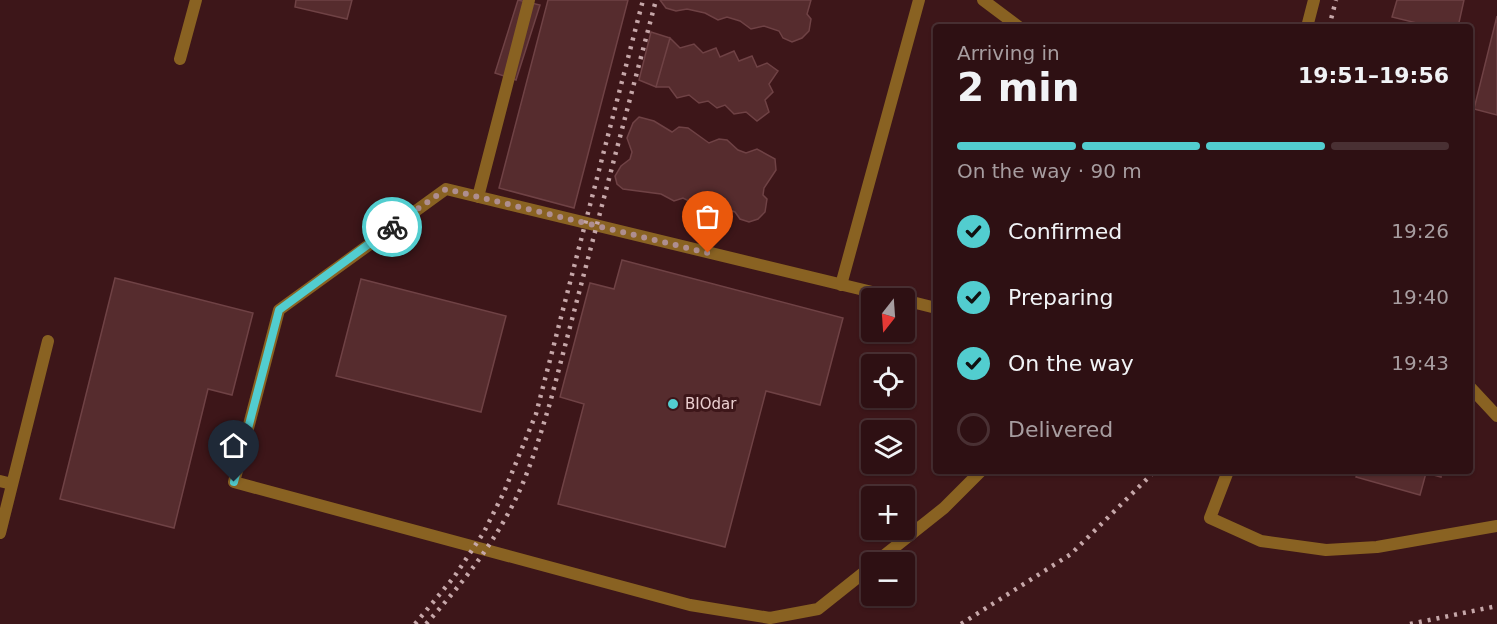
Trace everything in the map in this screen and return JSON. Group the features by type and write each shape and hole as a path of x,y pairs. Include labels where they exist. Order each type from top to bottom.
{"street":[{"path":"180,59 196,0"},
{"path":"478,197 529,0"},
{"path":"841,285 919,0"},
{"path":"983,0 1015,24"},
{"path":"1308,24 1314,0"},
{"path":"861,290 446,189 279,310 234,482 690,605 770,618 818,609 861,575"},
{"path":"915,303 933,307"},
{"path":"0,533 6,482 48,341"},
{"path":"1473,390 1497,416"},
{"path":"889,552 944,508 978,474"},
{"path":"1227,474 1210,518 1261,541 1326,550 1377,547 1497,526"}],"building":[{"path":"296,0 352,0 347,19 295,7"},
{"path":"518,0 540,5 516,80 495,73"},
{"path":"548,0 628,0 574,208 499,188"},
{"path":"660,0 811,0 807,14 811,19 809,31 802,38 792,42 783,38 779,31 764,26 751,29 740,21 727,17 718,20 705,13 687,9 676,11 666,8"},
{"path":"1397,0 1464,0 1459,24 1421,24 1392,17"},
{"path":"1497,16 1497,115 1474,109"},
{"path":"651,32 670,38 656,87 639,80"},
{"path":"670,38 680,48 694,44 703,53 716,48 720,57 734,51 739,61 752,56 757,67 767,63 778,71 769,84 773,92 765,100 769,112 757,121 746,112 734,114 725,105 717,108 708,101 699,103 689,95 677,98 669,87 656,87"},
{"path":"639,117 654,121 672,132 679,127 688,128 709,143 719,139 727,140 738,150 746,153 757,149 775,159 776,170 764,188 763,195 767,199 765,212 758,219 749,222 740,219 735,212 720,207 707,210 683,198 674,201 661,194 623,189 617,184 615,176 621,166 630,159 632,152 627,138 633,123"},
{"name":"BIOdar","path":"622,260 843,318 820,405 766,391 725,547 558,504 584,404 560,397 590,283 614,289"},
{"path":"115,278 253,313 232,395 208,389 174,528 60,499"},
{"path":"361,279 506,316 481,412 336,376"},
{"path":"1357,474 1426,474 1420,495 1356,477"}],"railway":[{"path":"415,624 454,577 484,532 504,492 536,414 643,0"},
{"path":"426,624 461,583 492,541 510,510 528,471 550,403 656,0"},
{"path":"1330,24 1336,0"},
{"path":"961,624 1071,554 1152,474"},
{"path":"1410,624 1497,606"}],"way so far":[{"path":"392,227 446,189 708,253"}],"place":[{"name":"BIOdar","path":"673,404"}],"route":[{"path":"234,482 279,310 392,227"}]}
